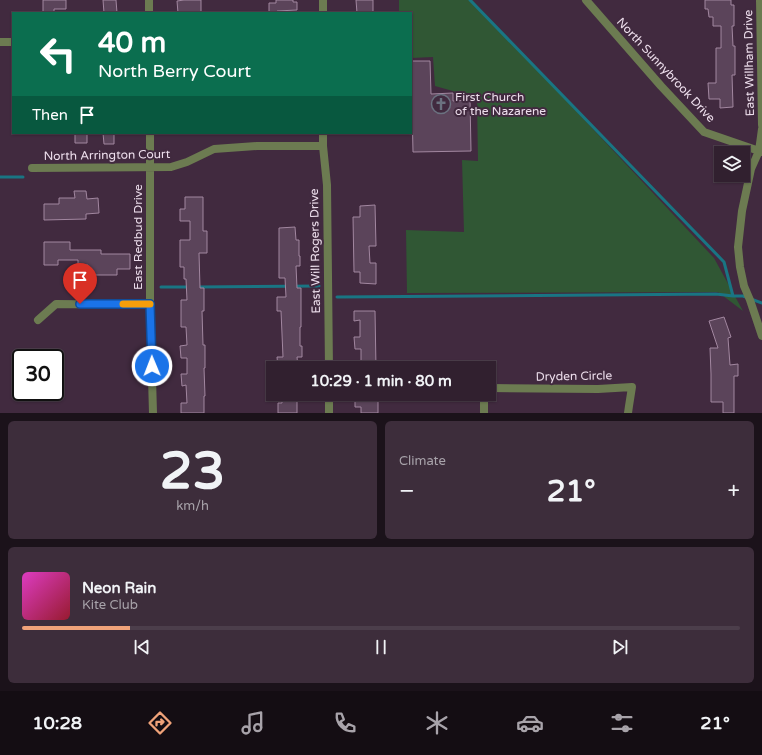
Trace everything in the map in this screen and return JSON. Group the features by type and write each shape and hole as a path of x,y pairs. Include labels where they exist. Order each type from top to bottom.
{"street":[{"path":"148,0 149,12"},
{"path":"323,0 323,12"},
{"name":"North Sunnybrook Drive","path":"586,0 661,86 704,132 761,152"},
{"name":"East Willham Drive","path":"760,0 762,125"},
{"path":"0,42 12,42"},
{"name":"East Willham Drive","path":"762,129 761,152 751,169 742,211 738,247 744,286 758,314 762,336"},
{"name":"East Redbud Drive","path":"150,134 150,304 153,413"},
{"name":"East Will Rogers Drive","path":"323,134 322,146 327,185 329,361"},
{"name":"North Arrington Court","path":"32,168 171,167 187,162 214,149 257,146 322,146"},
{"path":"38,320 56,304 150,304"},
{"name":"Dryden Circle","path":"496,388 598,389 632,386 628,413"},
{"path":"329,401 329,413"},
{"path":"484,401 484,413"}],"green space":[{"path":"399,0 472,0 714,258 743,311 718,292 407,293 406,230 464,232 462,160 478,161 477,99 435,86 433,57 412,58 412,12 399,12"}],"building":[{"path":"43,0 66,0 66,9 54,9 54,12 43,12"},
{"path":"103,0 116,0 117,12 104,12"},
{"path":"201,0 201,12 178,12 177,1"},
{"path":"276,0 293,0 293,2 297,2 297,10 269,12 269,3 276,3"},
{"path":"356,0 373,0 373,12 357,12"},
{"path":"705,0 731,0 731,5 734,5 734,26 732,26 733,46 735,46 735,75 732,75 733,107 720,108 720,99 709,99 708,83 716,83 716,48 721,48 721,26 713,26 713,17 709,17 708,9 705,9"},
{"name":"First Church of the Nazarene","path":"412,61 430,61 431,94 453,93 453,101 470,100 471,151 413,152"},
{"path":"75,134 87,134 87,143 75,143"},
{"path":"103,134 114,134 114,144 104,144"},
{"path":"74,191 86,191 87,199 98,198 99,213 86,214 86,219 44,220 44,204 59,204 59,198 75,198"},
{"path":"185,197 203,197 203,231 207,231 207,253 199,253 200,288 204,288 204,311 202,311 203,345 205,345 204,413 181,413 181,403 187,403 186,385 182,386 181,374 187,374 187,358 181,358 180,346 187,345 186,327 181,327 181,300 187,300 186,279 184,279 184,267 180,267 180,240 190,240 190,221 180,221 180,209 185,209"},
{"path":"375,205 376,246 369,246 370,263 376,263 376,284 360,283 360,272 354,272 353,217 360,217 360,206"},
{"path":"295,227 296,240 299,240 300,266 296,266 297,288 301,288 300,346 302,346 302,357 297,357 297,361 277,361 277,357 283,357 281,311 277,311 277,297 286,297 285,278 279,278 279,228"},
{"path":"44,242 70,242 70,250 101,250 101,254 130,254 130,269 117,269 117,275 88,275 88,265 78,265 78,260 58,260 58,265 44,265"},
{"path":"354,311 375,311 376,361 361,361 361,349 355,349 354,337 360,337 360,320 354,321"},
{"path":"724,317 731,337 728,338 730,365 738,364 738,376 734,376 734,413 723,413 723,402 711,402 710,348 718,348 709,321"},
{"path":"282,401 297,401 297,413 278,413 278,403 282,403"},
{"path":"355,401 378,401 378,413 361,413 361,407 355,407"}],"waterway":[{"path":"470,0 724,262 733,296 743,296 762,303"},
{"path":"0,177 23,177"},
{"path":"197,287 319,286"},
{"path":"161,287 190,287"},
{"path":"337,297 716,294 733,296"}],"slow traffic":[{"path":"123,304 150,304"}],"place":[{"name":"First Church of the Nazarene","path":"441,104"}],"route":[{"path":"80,304 150,304 152,366"}]}
